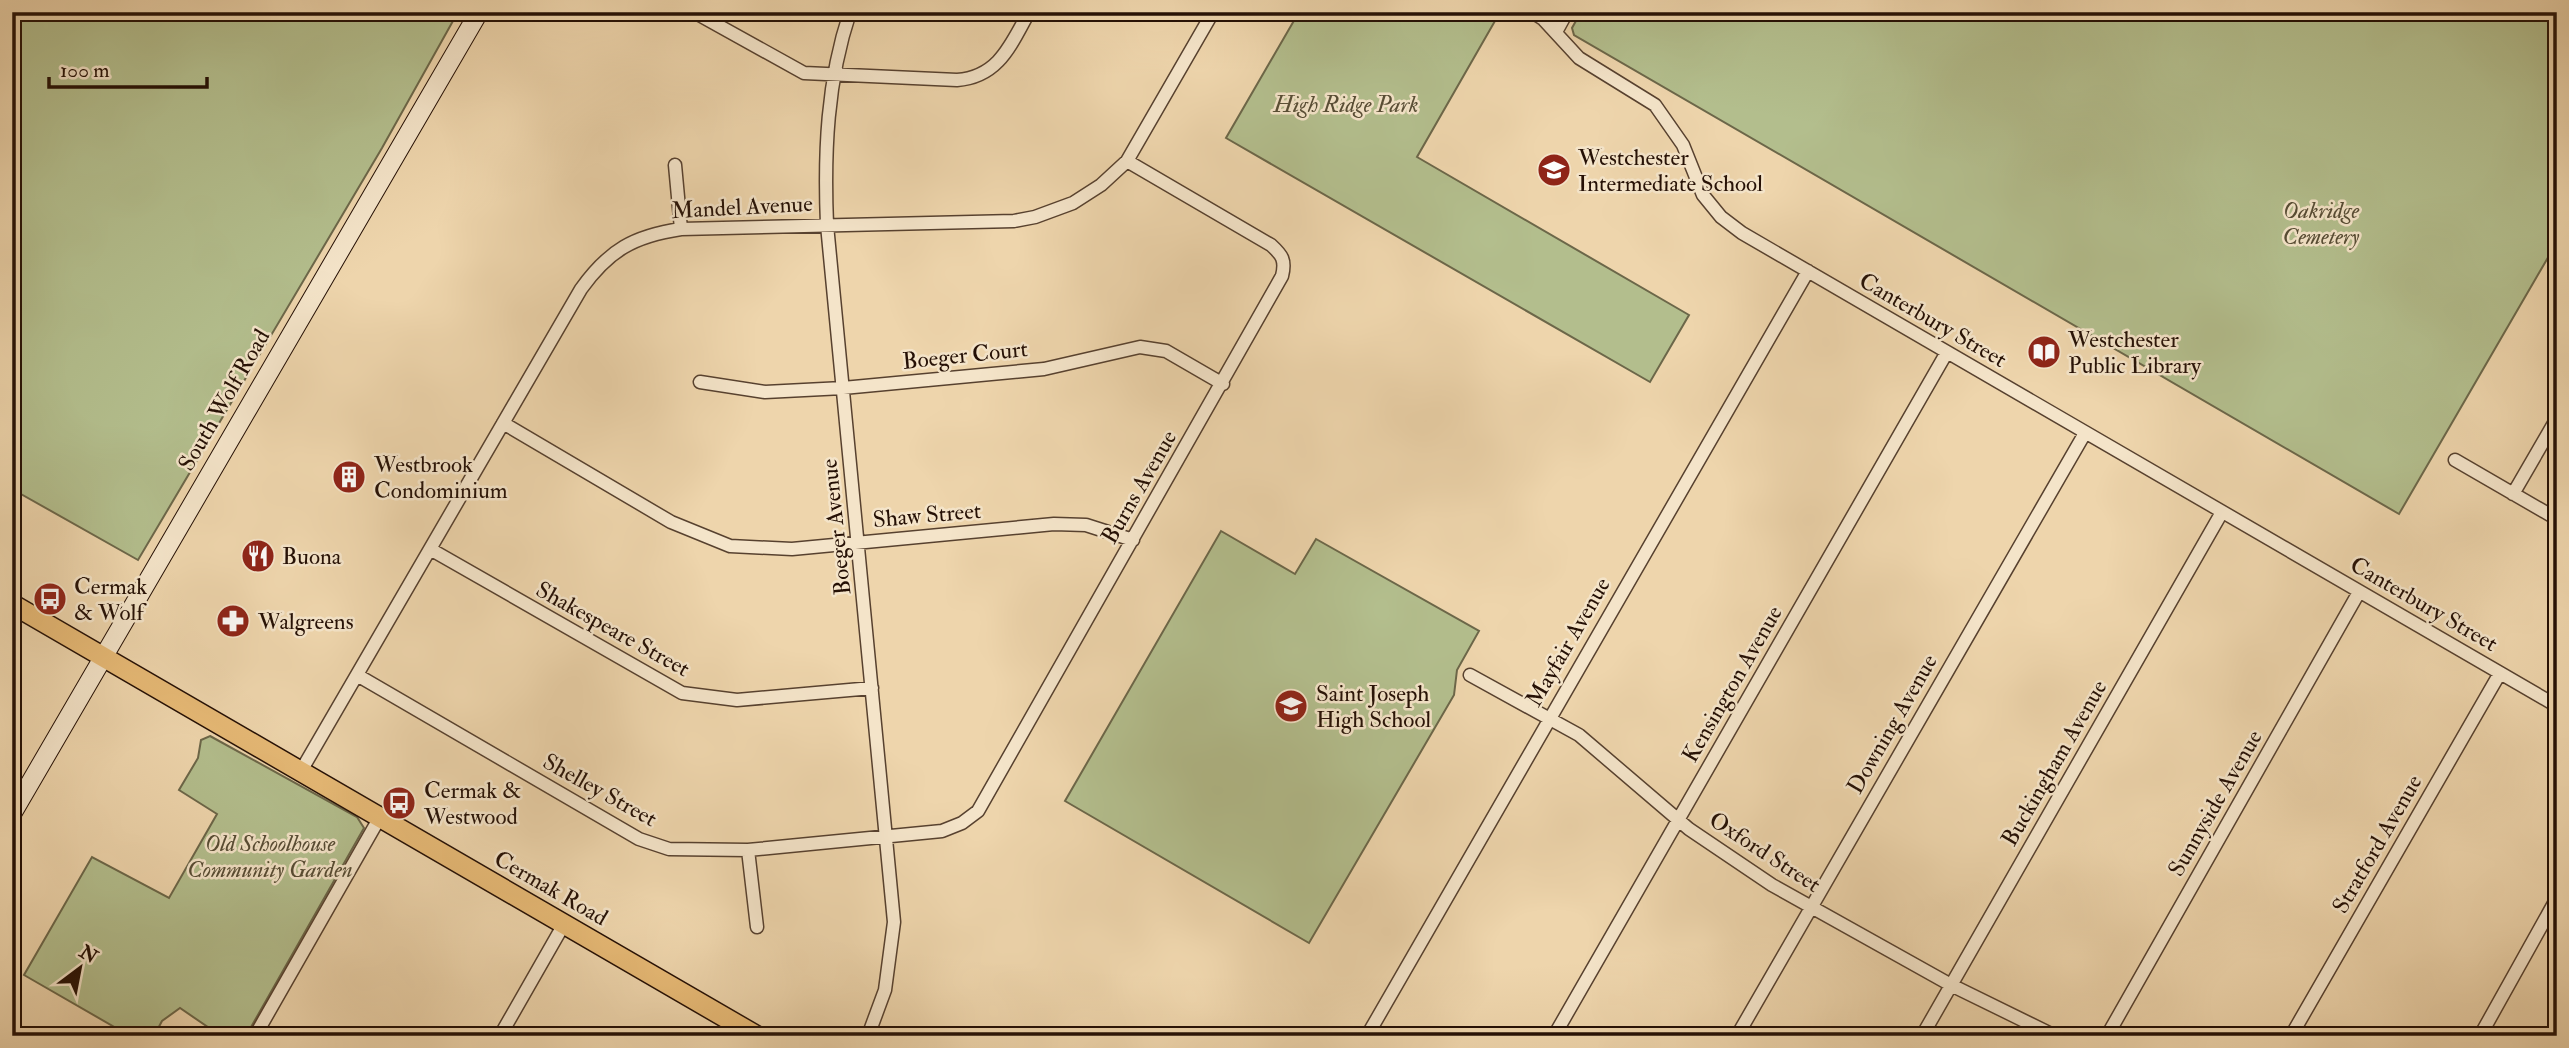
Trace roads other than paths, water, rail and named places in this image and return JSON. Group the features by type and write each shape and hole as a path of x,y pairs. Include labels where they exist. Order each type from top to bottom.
{"main road":[{"name":"South Wolf Road","path":"12,814 479,12"},
{"name":"Cermak Road","path":"12,604 757,1036"}],"street":[{"path":"694,12 796,70 833,76 973,79 993,69 1029,12"},
{"name":"Boeger Avenue","path":"850,12 833,76 824,156 827,225 888,837 894,922 893,944 879,1013 868,1036"},
{"name":"Mandel Avenue","path":"301,771 591,275 620,249 637,238 681,229 1014,221 1035,217 1085,196 1127,161 1213,12"},
{"name":"Canterbury Street","path":"1532,12 1556,32 1579,58 1645,98 1666,117 1683,145 1703,195 1721,217 1808,271 2557,706"},
{"path":"1556,32 1567,12"},
{"name":"Burns Avenue","path":"888,837 942,831 962,823 978,811 1282,276 1282,255 1271,245 1127,161"},
{"path":"675,165 681,229"},
{"name":"Mayfair Avenue","path":"1367,1036 1808,271"},
{"name":"Boeger Court","path":"699,382 765,392 843,388 1044,369 1140,346 1166,351 1223,384"},
{"name":"Kensington Avenue","path":"1554,1036 1947,352"},
{"path":"2513,494 2557,418"},
{"name":"Shaw Street","path":"503,423 671,522 709,540 770,550 1054,524 1086,525 1133,540"},
{"name":"Downing Avenue","path":"1737,1036 2085,433"},
{"path":"2455,460 2557,519"},
{"name":"Buckingham Avenue","path":"1922,1036 2222,512"},
{"name":"Shakespeare Street","path":"430,549 682,693 737,700 872,688"},
{"name":"Sunnyside Avenue","path":"2106,1036 2359,592"},
{"name":"Stratford Avenue","path":"2291,1036 2500,673"},
{"name":"Shelley Street","path":"357,675 639,839 685,851 748,850 888,837"},
{"name":"Oxford Street","path":"1470,675 1547,720 1579,735 1678,820 1727,855 1811,907 1951,985 2056,1036"},
{"path":"255,1036 380,817"},
{"path":"748,850 757,927"},
{"path":"2480,1036 2557,898"},
{"path":"500,1036 564,925"}],"place":[{"name":"Westchester Intermediate School","path":"1554,170"},
{"name":"Westchester Public Library","path":"2044,352"},
{"name":"Westbrook Condominium","path":"349,477"},
{"name":"Buona","path":"258,556"},
{"name":"Cermak & Wolf","path":"50,599"},
{"name":"Walgreens","path":"233,621"},
{"name":"Saint Joseph High School","path":"1291,706"},
{"name":"Cermak & Westwood","path":"399,803"}],"park label":[{"name":"High Ridge Park","path":"1346,104"},
{"name":"Oakridge Cemetery","path":"2321,223"},
{"name":"Old Schoolhouse Community Garden","path":"270,856"}]}
